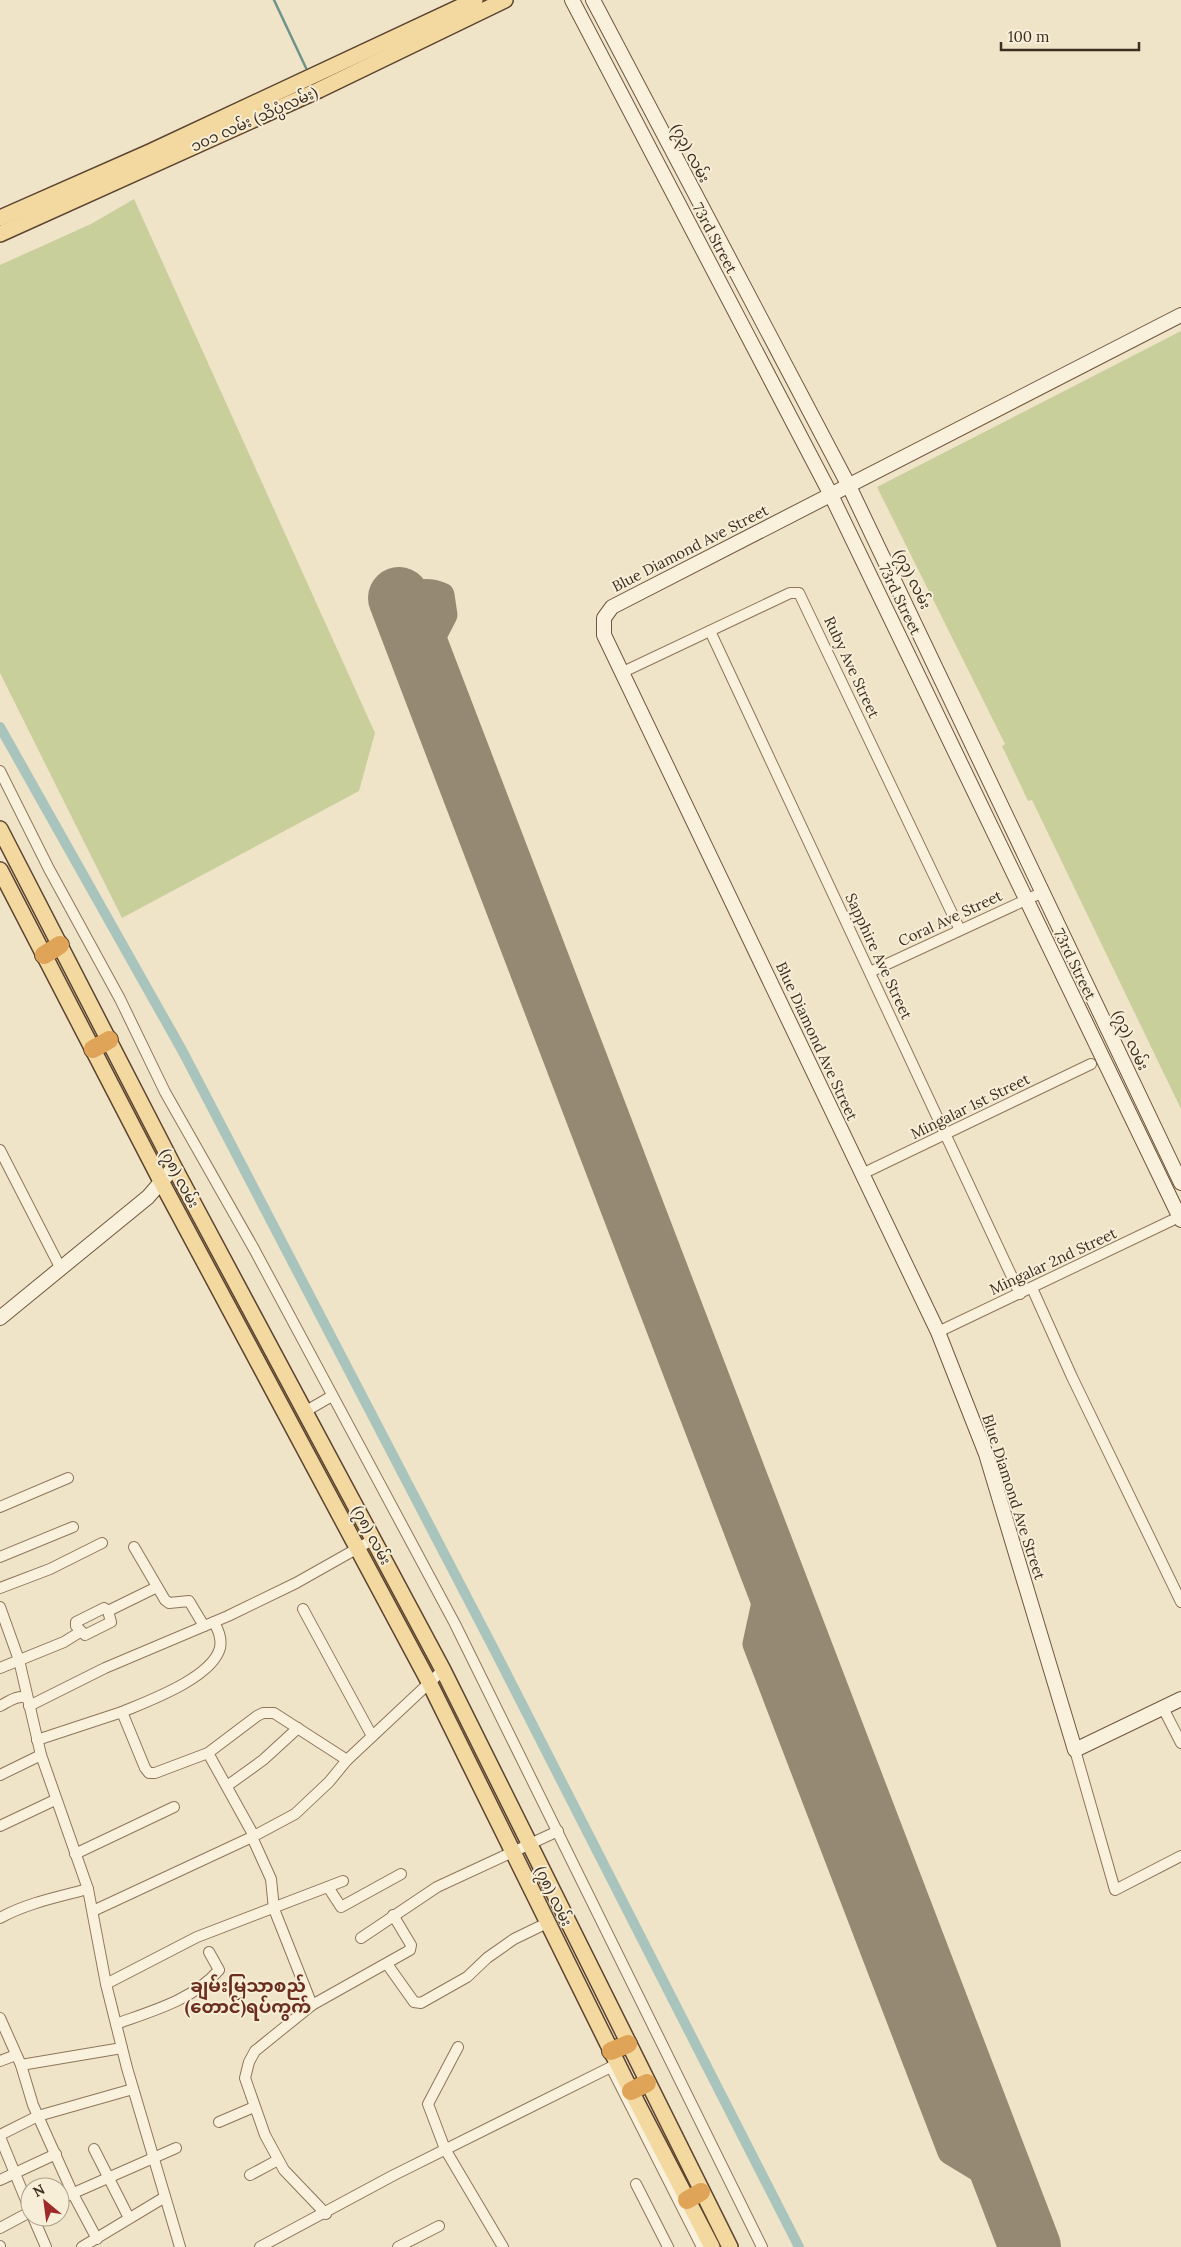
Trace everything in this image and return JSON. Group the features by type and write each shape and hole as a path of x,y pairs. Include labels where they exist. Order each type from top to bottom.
{"highway":[{"path":"44,955 60,945"},
{"path":"93,1049 110,1040"},
{"path":"613,2061 628,2044"},
{"path":"630,2091 647,2083"}],"main road":[{"name":"၁၀၁ လမ်း (သိပ္ပံလမ်း)","path":"0,234 319,90 506,0"},
{"name":"73rd Street","path":"572,0 830,495 1180,1218"},
{"name":"(၇၃) လမ်း","path":"593,0 849,486 1181,1183"},
{"name":"၁၀၁ လမ်း (သိပ္ပံလမ်း)","path":"0,218 152,151 468,1"},
{"name":"Blue Diamond Ave Street","path":"1075,1750 986,1454 938,1332 604,635 604,618 612,607 1181,315"},
{"path":"886,608 904,600"},
{"name":"(၇၈) လမ်း","path":"0,830 174,1167 443,1670 647,2083 694,2196 712,2247"},
{"name":"(၇၈) လမ်း","path":"0,870 162,1183 430,1682 613,2061 694,2196 730,2247"},
{"path":"1,1314 61,1269 162,1183 174,1167"},
{"path":"1075,1750 1181,1700"}],"street":[{"name":"Ruby Ave Street","path":"623,672 790,593 800,594 960,930"},
{"name":"Sapphire Ave Street","path":"710,631 1020,1294"},
{"path":"0,771 49,869 120,999 165,1092 254,1249 455,1624 762,2247"},
{"name":"Coral Ave Street","path":"870,972 1043,892"},
{"name":"Mingalar 1st Street","path":"862,1174 1090,1064"},
{"path":"0,1150 61,1269"},
{"name":"Mingalar 2nd Street","path":"938,1332 1180,1218"},
{"path":"1032,1288 1072,1377 1181,1602"},
{"path":"306,1411 332,1396"},
{"path":"0,1507 68,1478"},
{"path":"0,1557 74,1527"},
{"path":"28,1702 214,1622 296,1583 374,1539"},
{"path":"0,1588 50,1569 102,1543"},
{"path":"134,1547 165,1600 169,1603 189,1602 204,1626"},
{"path":"108,1611 157,1587"},
{"path":"0,1607 19,1660 28,1702 35,1722 37,1740 55,1800 88,1889 106,1984 122,2048 180,2247"},
{"path":"105,1608 108,1611 111,1622 85,1635 76,1626 76,1622 105,1608"},
{"path":"303,1609 372,1736"},
{"path":"37,1740 122,1712 170,1692 191,1678 213,1660 220,1648 220,1636 214,1622"},
{"path":"0,1668 64,1642 80,1632"},
{"path":"93,1911 253,1837 294,1814 329,1782 372,1736 443,1670"},
{"path":"0,1706 23,1696 28,1702"},
{"path":"1162,1708 1181,1743"},
{"path":"122,1712 149,1773 188,1762 208,1753 263,1713 274,1714 348,1760"},
{"path":"227,1786 263,1760 298,1728"},
{"path":"1075,1750 1115,1890 1181,1856"},
{"path":"208,1753 253,1837 271,1879 274,1909 312,2005"},
{"path":"0,1775 41,1755"},
{"path":"0,1826 55,1800"},
{"path":"75,1854 174,1807"},
{"path":"362,1938 393,1915 437,1887 558,1831"},
{"path":"328,1887 341,1908 401,1874"},
{"path":"106,1984 197,1937 343,1881"},
{"path":"0,1918 40,1902 88,1889"},
{"path":"326,2214 304,2194 278,2160 254,2107 245,2078 249,2062 255,2051 312,2005 406,1953 411,1945 393,1915"},
{"path":"387,1964 414,2002 421,2003 467,1977 487,1958 514,1940 547,1923"},
{"path":"116,2024 169,2004 208,1982 219,1970 209,1952"},
{"path":"0,2018 21,2065 38,2116 73,2194 106,2247"},
{"path":"458,2047 428,2104 445,2150 503,2247"},
{"path":"21,2065 122,2048"},
{"path":"0,2061 16,2055"},
{"path":"260,2247 326,2214 613,2061 702,2247"},
{"path":"20,2185 0,2136 38,2116 133,2089"},
{"path":"219,2122 254,2107"},
{"path":"70,2195 176,2148"},
{"path":"94,2149 129,2218"},
{"path":"0,2180 56,2154"},
{"path":"250,2175 278,2160"},
{"path":"636,2184 668,2247"},
{"path":"82,2247 165,2197"},
{"path":"0,2228 20,2217"},
{"path":"398,2247 439,2226"},
{"path":"37,2227 46,2247"}],"green space":[{"path":"134,199 375,733 359,791 122,918 0,673 0,265 91,224"},
{"path":"1181,331 1181,1109 1032,800 1028,801 1002,746 1005,744 877,487"}],"waterway":[{"path":"274,0 306,68"},
{"path":"0,727 183,1052 497,1655 799,2247"}],"taxiway":[{"path":"399,598 425,592 442,595 445,615 422,659"},
{"path":"771,1570 755,1644 950,2152 1006,2186"}],"runway":[{"path":"399,598 1030,2247"}],"district":[{"name":"ချမ်းမြသာစည် (တောင်)ရပ်ကွက်","path":"248,1995"}]}
